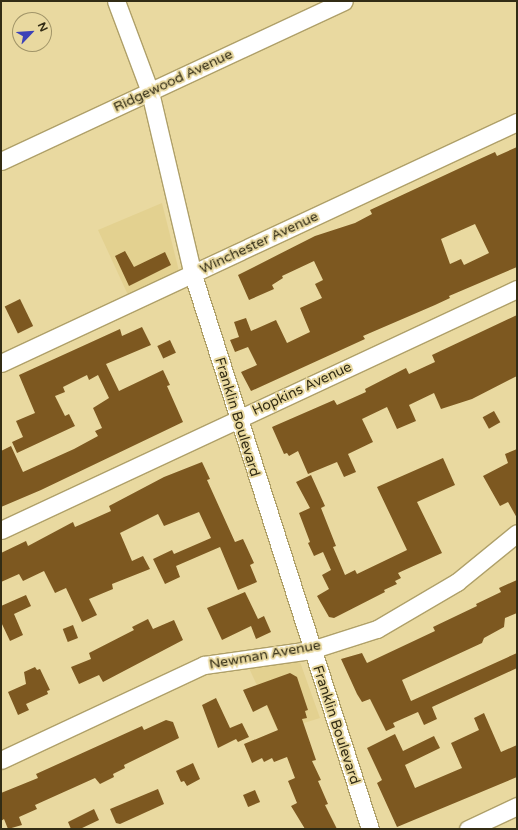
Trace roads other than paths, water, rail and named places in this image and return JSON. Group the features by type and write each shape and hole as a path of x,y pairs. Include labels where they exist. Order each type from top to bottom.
{"street":[{"name":"Franklin Boulevard","path":"116,1 150,92 192,275 237,420 370,829"},
{"name":"Ridgewood Avenue","path":"1,160 344,1"},
{"name":"Winchester Avenue","path":"1,363 517,122"},
{"name":"Hopkins Avenue","path":"1,530 517,289"},
{"name":"Newman Avenue","path":"1,760 204,665 311,650 377,629 457,582 517,533"},
{"path":"468,829 517,806"}]}
